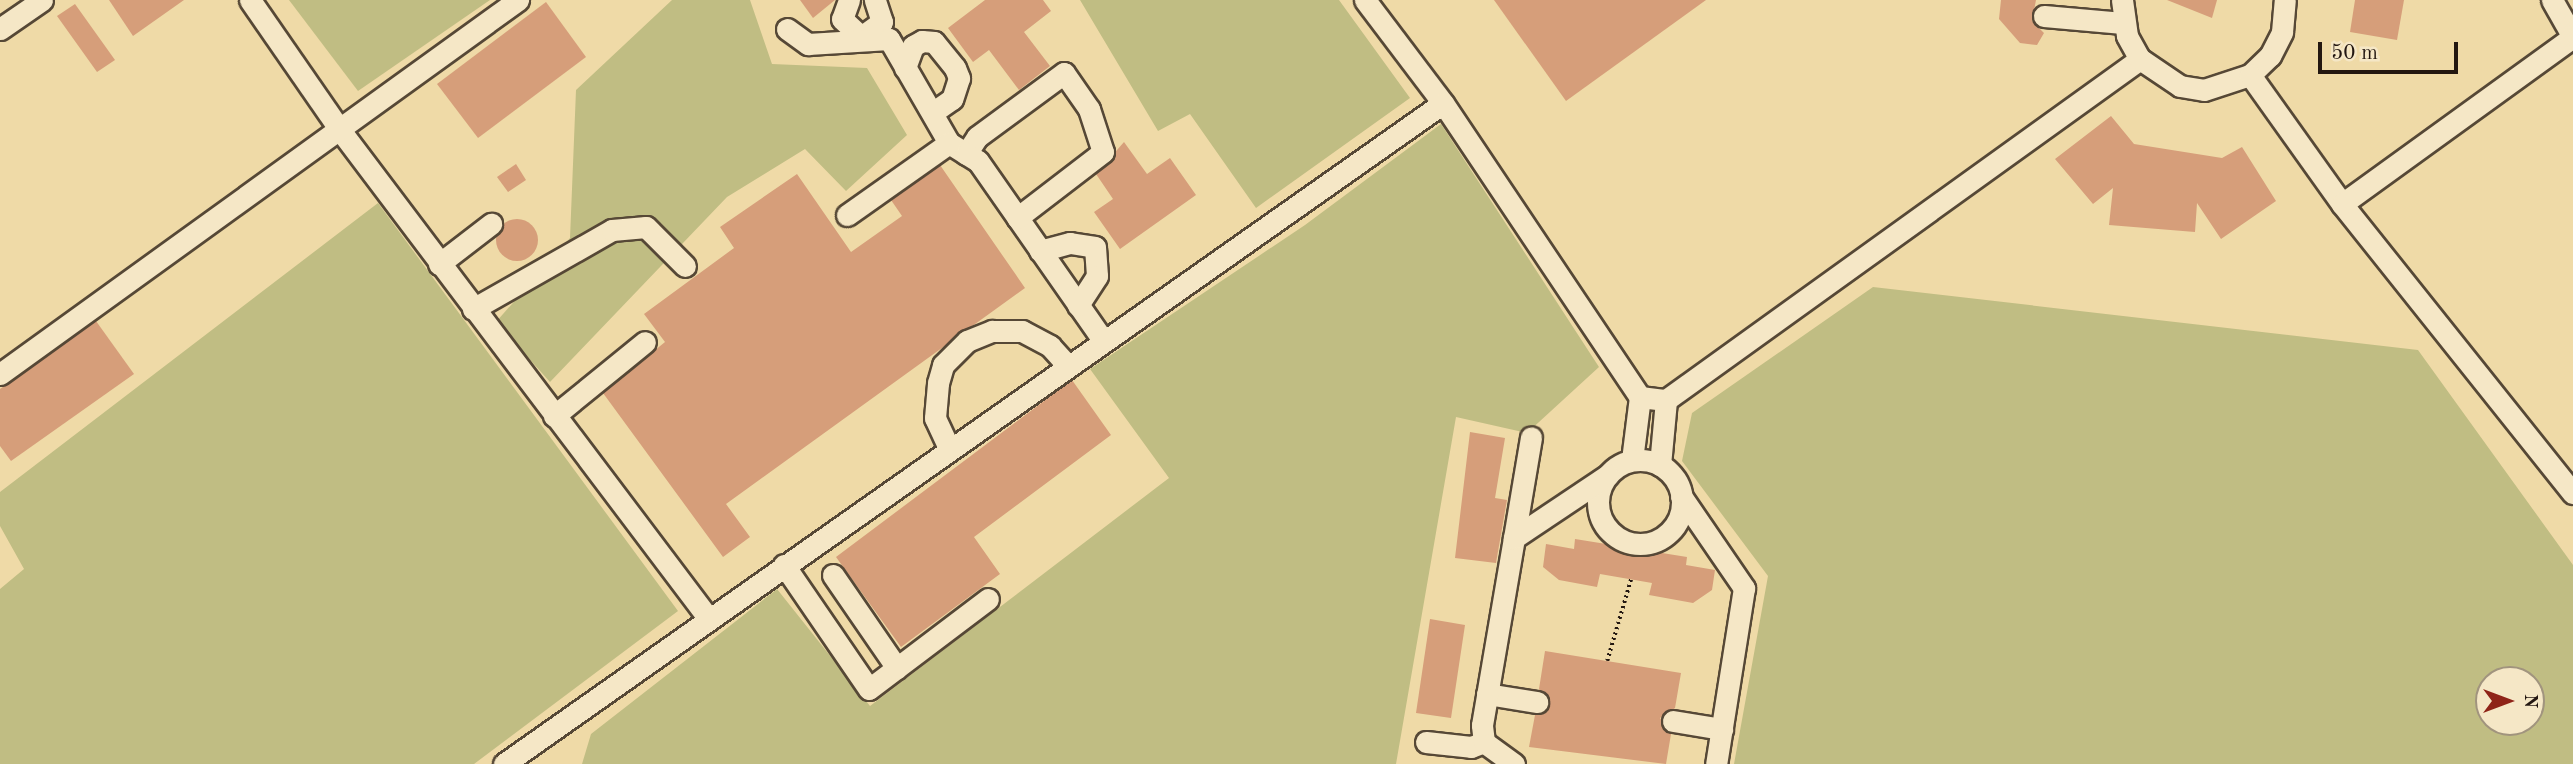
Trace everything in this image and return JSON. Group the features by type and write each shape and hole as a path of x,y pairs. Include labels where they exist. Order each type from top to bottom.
{"lane":[{"path":"0,29 42,0"},
{"path":"250,0 340,130 439,264 709,619"},
{"path":"0,374 518,0"},
{"path":"849,0 844,26 868,36 889,39 932,113 957,148 1017,218 1103,340"},
{"path":"787,29 807,44 868,36 882,22 875,0"},
{"path":"1365,0 1443,103 1640,397 1632,460"},
{"path":"2122,0 2123,23 2140,59 2180,86 2204,90 2250,75 2282,32 2285,0"},
{"path":"2343,204 2573,37 2552,0"},
{"path":"2044,16 2123,23"},
{"path":"905,68 913,46 922,41 934,42 955,68 959,78 952,99 932,113"},
{"path":"1640,397 1666,400 2140,59"},
{"path":"846,215 977,137 1064,73 1089,109 1103,152 1017,218"},
{"path":"2250,75 2343,204 2573,493"},
{"path":"504,764 949,448 1443,103"},
{"path":"439,264 491,225"},
{"path":"473,309 612,230 646,227 685,266"},
{"path":"1040,251 1070,243 1095,247 1097,276 1078,304"},
{"path":"949,448 936,418 938,383 943,365 967,341 992,331 1022,331 1050,346 1068,365"},
{"path":"554,416 645,342"},
{"path":"1666,400 1660,465 1744,588 1716,764"},
{"path":"1484,742 1487,694 1531,437"},
{"path":"1514,538 1632,460 1660,465"},
{"path":"1608,475 1600,514 1628,542 1667,534 1681,496"},
{"path":"784,565 869,689 988,599"},
{"path":"833,575 897,667"},
{"path":"1487,694 1537,702"},
{"path":"1673,721 1721,729"},
{"path":"1426,742 1471,747 1484,742"},
{"path":"1484,742 1514,764"}],"path":[{"path":"1607,661 1631,579"}],"shaded area":[{"path":"289,0 490,0 358,91"},
{"path":"672,0 750,0 772,64 867,68 907,135 846,191 805,149 727,197 550,382 496,322 570,238 576,90"},
{"path":"1080,0 1339,0 1410,98 1256,208 1190,114 1158,131"},
{"path":"1441,124 1599,367 1527,433 1456,417 1396,764 582,764 591,734 777,589 870,706 1169,478 1090,369 1305,225"},
{"path":"378,203 678,611 474,764 0,764 0,589 24,569 0,526 0,492"},
{"path":"1873,287 2418,350 2573,565 2573,764 1734,764 1768,576 1682,461 1692,413"}],"building":[{"path":"109,0 184,0 133,36"},
{"path":"800,0 835,0 813,18"},
{"path":"985,0 1043,0 1051,11 1024,32 1050,66 1019,90 989,50 973,62 948,28"},
{"path":"1494,0 1706,0 1566,101"},
{"path":"2001,0 2036,0 2032,21 2044,33 2037,45 2020,43 1999,19"},
{"path":"2167,0 2217,0 2212,18"},
{"path":"2355,0 2404,0 2397,40 2350,32"},
{"path":"546,2 586,57 478,138 437,84"},
{"path":"75,4 115,60 97,72 57,16"},
{"path":"2111,116 2134,144 2222,158 2242,147 2276,201 2221,239 2197,203 2195,232 2109,225 2113,188 2093,204 2055,159"},
{"path":"1124,142 1147,174 1170,158 1196,195 1120,249 1094,212 1113,199 1096,174"},
{"path":"516,164 526,180 508,192 497,177"},
{"path":"940,165 1025,288 726,504 750,537 723,557 603,393 665,342 644,314 734,248 720,227 797,174 851,252 902,216 891,200"},
{"path":"517,219 532,225 538,240 532,255 517,261 502,255 496,240 502,225"},
{"path":"96,321 134,374 11,461 0,446 0,389"},
{"path":"1072,380 1111,435 974,537 1000,574 901,647 836,557"},
{"path":"1470,432 1505,438 1495,498 1507,500 1496,563 1455,558"},
{"path":"1575,539 1687,557 1686,565 1715,570 1712,590 1693,603 1649,595 1652,583 1600,574 1597,587 1559,580 1543,567 1546,544 1574,549"},
{"path":"1430,619 1465,625 1451,718 1416,713"},
{"path":"1545,651 1681,673 1675,708 1660,718 1671,734 1666,764 1529,747 1535,715 1550,705 1539,689"}]}
